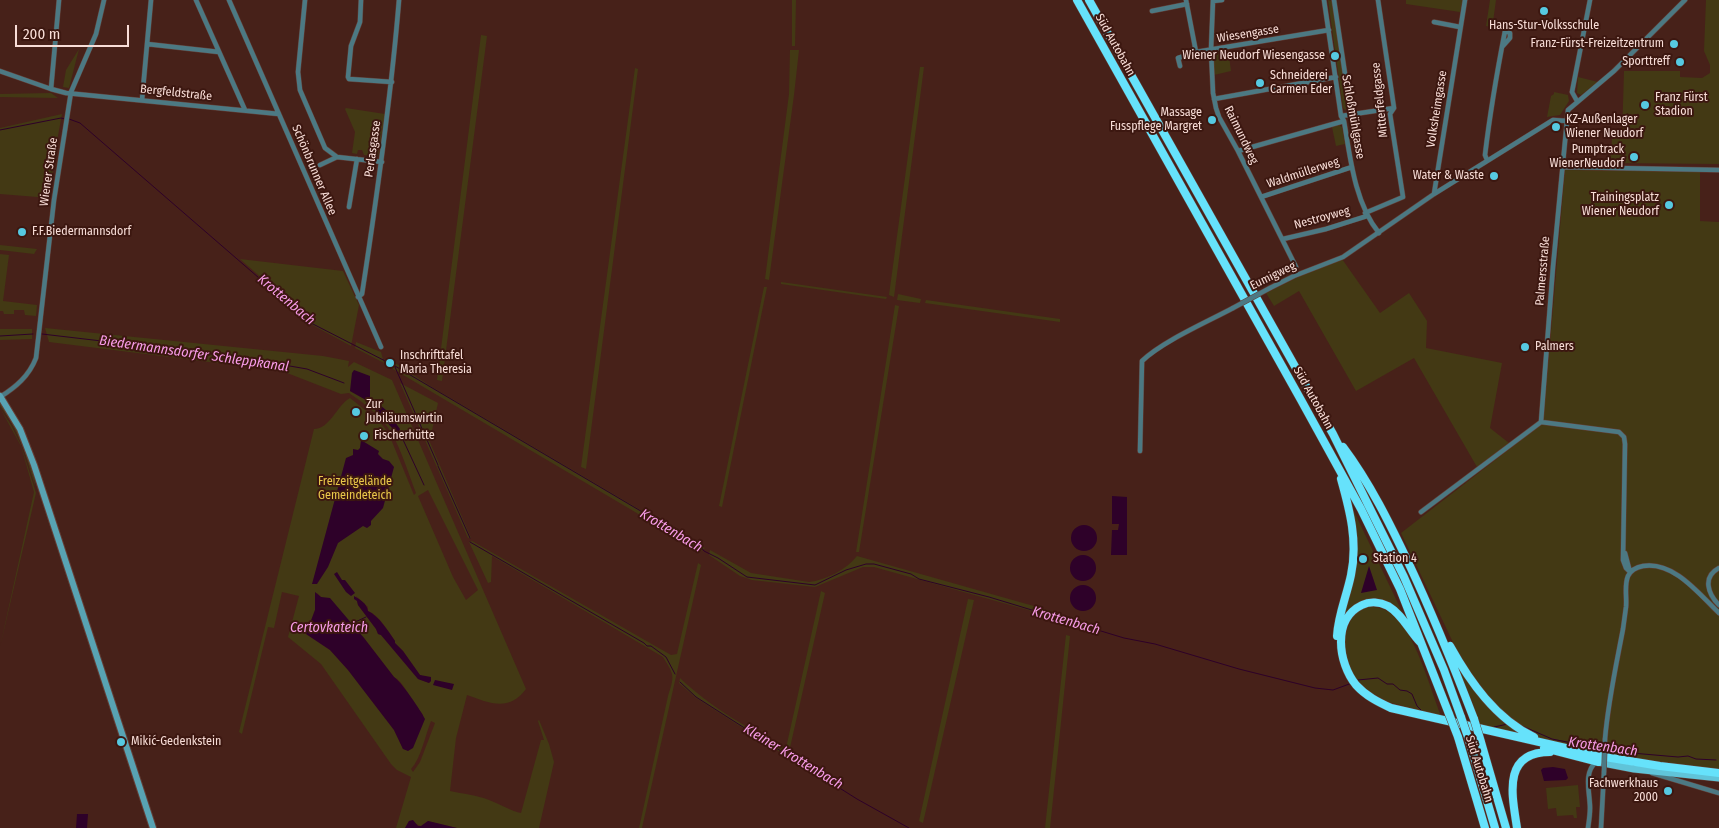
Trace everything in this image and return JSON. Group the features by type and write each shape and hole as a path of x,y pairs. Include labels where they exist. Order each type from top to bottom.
{"highway":[{"name":"Süd Autobahn","path":"1077,0 1337,464 1400,589 1450,714 1485,828"},
{"name":"Süd Autobahn","path":"1089,0 1333,434 1404,577 1444,670 1469,740 1495,828"},
{"path":"1333,434 1351,458 1385,514 1438,626 1474,719 1506,828"},
{"path":"1337,464 1351,514 1354,544 1352,575 1337,630 1337,655 1357,690 1378,707 1391,712 1483,732 1598,762"},
{"path":"1350,680 1342,654 1342,631 1344,622 1350,613 1365,603 1375,602 1386,605 1396,611 1413,635 1424,646"},
{"path":"1438,626 1470,679 1489,703 1506,720 1534,737 1562,748"},
{"path":"1357,690 1391,708 1562,748 1605,757 1719,773"},
{"path":"1517,828 1512,790 1515,770 1529,756 1538,753 1567,755"},
{"path":"1691,770 1712,769 1719,765"}],"main road":[{"path":"0,397 20,429 34,465 152,828"},
{"path":"1598,762 1634,769 1719,778"}],"street":[{"path":"51,89 59,0"},
{"name":"Wiener Straße","path":"0,397 25,377 36,358 49,243 71,92 96,34 104,0"},
{"path":"142,100 151,0"},
{"path":"196,0 245,110"},
{"name":"Schönbrunner Allee","path":"229,0 381,347"},
{"path":"305,0 298,72 300,90 325,148 337,157"},
{"path":"361,0 360,22 351,46 348,77 349,79 392,82"},
{"name":"Perlasgasse","path":"358,298 362,294 382,162 400,0"},
{"path":"1213,1 1222,0"},
{"name":"Schloßmühlgasse","path":"1324,0 1341,116 1344,121 1352,167 1366,214 1379,233"},
{"name":"Schloßmühlgasse","path":"1334,0 1351,114"},
{"name":"Mitterfeldgasse","path":"1378,0 1394,108 1390,114 1403,197"},
{"name":"Volksheimgasse","path":"1434,194 1465,0"},
{"path":"1577,101 1572,92 1590,0"},
{"path":"1567,121 1568,110 1623,63 1685,0"},
{"name":"Raimundweg","path":"1213,1 1211,50 1214,100 1219,117 1296,267"},
{"path":"1152,12 1186,2 1196,52"},
{"path":"1434,22 1460,27"},
{"name":"Wiesengasse","path":"1180,66 1178,58 1196,52 1329,30"},
{"path":"147,44 219,52"},
{"path":"1487,160 1485,155 1502,47"},
{"name":"Bergfeldstraße","path":"0,71 51,89 279,114"},
{"path":"1214,100 1336,77"},
{"path":"1341,116 1394,108"},
{"name":"Eumigweg","path":"1140,450 1142,361 1148,356 1175,339 1270,288 1343,256 1434,194 1553,120 1567,121"},
{"path":"1238,151 1344,121"},
{"name":"Palmersstraße","path":"1540,422 1567,121"},
{"path":"320,165 337,157 382,162"},
{"path":"349,207 357,159"},
{"name":"Waldmüllerweg","path":"1261,197 1352,167"},
{"path":"1562,167 1719,170"},
{"name":"Nestroyweg","path":"1282,239 1326,229 1403,197"},
{"path":"1421,512 1540,422 1614,431 1623,434 1625,444 1624,560 1626,568 1630,572"},
{"path":"1601,828 1605,739 1612,685 1625,614 1626,585 1630,572 1635,568 1648,566 1669,570 1719,613"},
{"path":"1719,568 1712,574 1708,585 1710,594 1719,605"},
{"path":"1588,828 1590,812 1588,776 1591,767 1598,762"},
{"path":"1634,769 1719,793"}],"green space":[{"path":"792,0 796,0 795,46 792,46"},
{"path":"1328,0 1332,1 1348,107 1345,110 1343,108"},
{"path":"1406,0 1463,0 1460,12 1406,4"},
{"path":"1490,0 1496,0 1493,22 1510,26 1510,31 1486,26"},
{"path":"1706,0 1719,0 1719,164 1610,163 1612,139 1622,138 1624,71 1680,71 1680,77 1702,78 1710,73 1710,65 1704,51"},
{"path":"481,35 487,36 442,381 437,380"},
{"path":"79,49 69,88 63,87 66,70"},
{"path":"1228,49 1231,71 1214,75 1213,55 1215,52"},
{"path":"790,50 799,50 769,280 765,279 789,94"},
{"path":"920,67 924,67 894,297 889,295"},
{"path":"635,68 638,69 586,469 581,467"},
{"path":"1578,77 1598,82 1581,95 1577,93"},
{"path":"1554,92 1568,95 1569,101 1560,115 1547,117 1551,96"},
{"path":"51,93 58,98 0,97 0,94"},
{"path":"346,108 385,114 378,156 364,155 362,150 358,150 357,154 352,153 355,132"},
{"path":"62,114 55,152 50,198 0,194 0,128"},
{"path":"1339,125 1342,127 1345,144 1336,146 1332,127"},
{"path":"1565,170 1700,171 1700,221 1719,222 1719,770 1628,758 1545,740 1525,731 1500,711 1478,684 1459,655 1401,533 1543,423"},
{"path":"0,245 37,249 34,254 0,250"},
{"path":"0,254 9,255 3,301 37,305 36,316 25,315 24,310 14,310 14,314 4,314 3,311 0,311"},
{"path":"240,259 343,271 359,305 351,346 305,321 285,304 288,301"},
{"path":"1342,259 1380,313 1409,293 1427,321 1426,348 1502,363 1490,428 1509,443 1477,467 1414,358 1356,391 1299,291 1274,306 1266,293 1310,271"},
{"path":"781,282 887,297 886,299 781,284"},
{"path":"764,287 767,287 722,507 719,506"},
{"path":"898,294 921,299 920,303 897,300"},
{"path":"926,300 1060,319 1060,322 925,303"},
{"path":"895,305 899,306 859,552 856,552"},
{"name":"Freizeitgelände Gemeindeteich","path":"45,328 323,356 349,361 348,367 354,362 392,380 526,689 513,701 498,704 467,695 456,738 450,791 484,798 521,813 541,740 544,740 539,720 554,762 539,828 457,828 428,821 421,826 409,821 405,828 396,828 411,777 397,770 391,764 321,664 288,637 299,596 282,592 274,628 268,627 242,734 239,732 314,429 325,425 345,401 350,398 379,421 388,432 414,495 416,493 395,439 377,415 349,393 341,394 282,371 49,342","holes":["370,389 370,397 395,431 366,400 350,391","428,490 478,590 466,600 453,577 418,496","317,593 364,638 394,677 402,684 413,703 423,715 403,749 394,730 348,670 330,650 306,634 315,610","356,596 368,607 368,611 380,620 420,675 431,681 429,683 418,679 381,635 378,634 358,605","431,721 435,723 420,762 413,772 411,769 418,759"]},
{"path":"0,329 32,329 32,339 0,340"},
{"path":"356,342 381,352 384,363 355,348"},
{"path":"389,359 432,387 705,548 701,551 393,369"},
{"path":"400,383 438,403 429,440 471,538 468,538"},
{"path":"0,400 27,452 34,474 35,486 23,447 11,422 0,406"},
{"path":"0,408 21,445 36,493 0,647 34,492 21,446"},
{"path":"1350,503 1405,618 1371,601 1342,623 1353,575"},
{"path":"472,541 671,655 677,654 698,563 701,565 642,828 639,828 672,684 672,675 667,663 663,657 492,556 491,582 488,583 469,542"},
{"path":"710,550 751,573 809,582 835,574 857,556 1062,614 1064,620 874,567 863,567 815,587 752,580 740,576 709,555"},
{"path":"821,591 825,593 789,752 808,763 805,768 696,698 679,683 680,678 730,717 786,748"},
{"path":"968,599 974,600 923,823 919,821"},
{"path":"1365,606 1385,610 1400,621 1414,646 1427,676 1441,716 1388,702 1361,687 1354,677 1345,653 1345,634 1353,615"},
{"path":"1066,635 1070,636 1050,828 1045,828"},
{"path":"1454,660 1476,690 1526,736 1480,726 1472,701"},
{"path":"1578,785 1580,807 1576,807 1577,818 1574,818 1573,815 1557,816 1556,808 1548,809 1546,788"}],"water":[{"path":"354,370 370,376 370,397 386,410 400,429 399,431 395,431 366,400 350,391"},
{"path":"361,440 379,451 378,454 383,459 389,461 394,467 383,508 371,521 371,525 367,528 363,526 338,543 328,567 317,584 312,584 346,458 353,455 353,449 358,450 360,448"},
{"path":"1112,496 1127,497 1127,555 1111,555 1112,530 1118,530 1119,524 1112,524"},
{"path":"1084,525 1093,529 1097,538 1093,547 1084,551 1075,547 1071,538 1075,529"},
{"path":"1083,555 1092,559 1096,568 1092,577 1083,581 1074,577 1070,568 1074,559"},
{"path":"1369,566 1377,590 1361,593"},
{"path":"337,572 355,593 351,596 346,592 334,574"},
{"path":"1083,585 1092,589 1096,598 1092,607 1083,611 1074,607 1070,598 1074,589"},
{"name":"Certovkateich","path":"315,592 321,597 330,598 411,696 420,710 425,719 413,748 408,751 403,749 394,730 348,670 330,650 306,634 315,610"},
{"path":"354,596 383,624 420,675 431,677 429,683 418,679 381,635 378,634 354,599"},
{"path":"435,680 454,684 452,690 433,685"},
{"path":"1553,767 1565,769 1568,778 1566,780 1544,781 1541,770"},
{"path":"77,814 88,814 87,828 76,828"},
{"path":"413,820 418,826 428,821 457,828 405,828 409,821"}],"waterway":[{"name":"Krottenbach","path":"0,130 61,118 65,119"},
{"name":"Krottenbach","path":"69,119 80,123 311,323 395,366 700,546 704,551 747,577 815,585 846,570 866,564 874,564 911,574 919,579 989,597 1124,638 1155,644 1239,669 1315,688 1333,690 1352,683"},
{"name":"Biedermannsdorfer Schleppkanal","path":"0,336 33,334"},
{"name":"Biedermannsdorfer Schleppkanal","path":"42,334 238,357 307,369 344,383"},
{"name":"Kleiner Krottenbach","path":"395,367 438,465"},
{"name":"Biedermannsdorfer Schleppkanal","path":"399,431 424,485"},
{"name":"Kleiner Krottenbach","path":"438,466 470,538"},
{"name":"Kleiner Krottenbach","path":"470,542 647,646 651,646 666,657 675,674"},
{"path":"351,624 366,617"},
{"name":"Krottenbach","path":"1358,680 1378,678 1387,684 1393,684 1400,690 1412,694 1417,706 1423,712"},
{"name":"Kleiner Krottenbach","path":"680,682 696,697 743,727 857,799 909,828"},
{"name":"Krottenbach","path":"1494,727 1508,724"},
{"name":"Krottenbach","path":"1520,725 1552,739 1597,748 1620,752 1678,757 1688,756 1696,759 1716,760"}],"place":[{"name":"Hans-Stur-Volksschule","path":"1544,11"},
{"name":"Franz-Fürst-Freizeitzentrum","path":"1674,44"},
{"name":"Wiener Neudorf Wiesengasse","path":"1335,56"},
{"name":"Sporttreff","path":"1680,62"},
{"name":"Schneiderei Carmen Eder","path":"1260,83"},
{"name":"Franz Fürst Stadion","path":"1645,105"},
{"name":"Massage Fusspflege Margret","path":"1212,120"},
{"name":"KZ-Außenlager Wiener Neudorf","path":"1556,127"},
{"name":"Pumptrack WienerNeudorf","path":"1634,157"},
{"name":"Water & Waste","path":"1494,176"},
{"name":"Trainingsplatz Wiener Neudorf","path":"1669,205"},
{"name":"F.F.Biedermannsdorf","path":"22,232"},
{"name":"Palmers","path":"1525,347"},
{"name":"Inschrifttafel Maria Theresia","path":"390,363"},
{"name":"Zur Jubiläumswirtin","path":"356,412"},
{"name":"Fischerhütte","path":"364,436"},
{"name":"Station 4","path":"1363,559"},
{"name":"Mikić-Gedenkstein","path":"121,742"},
{"name":"Fachwerkhaus 2000","path":"1668,791"}]}
